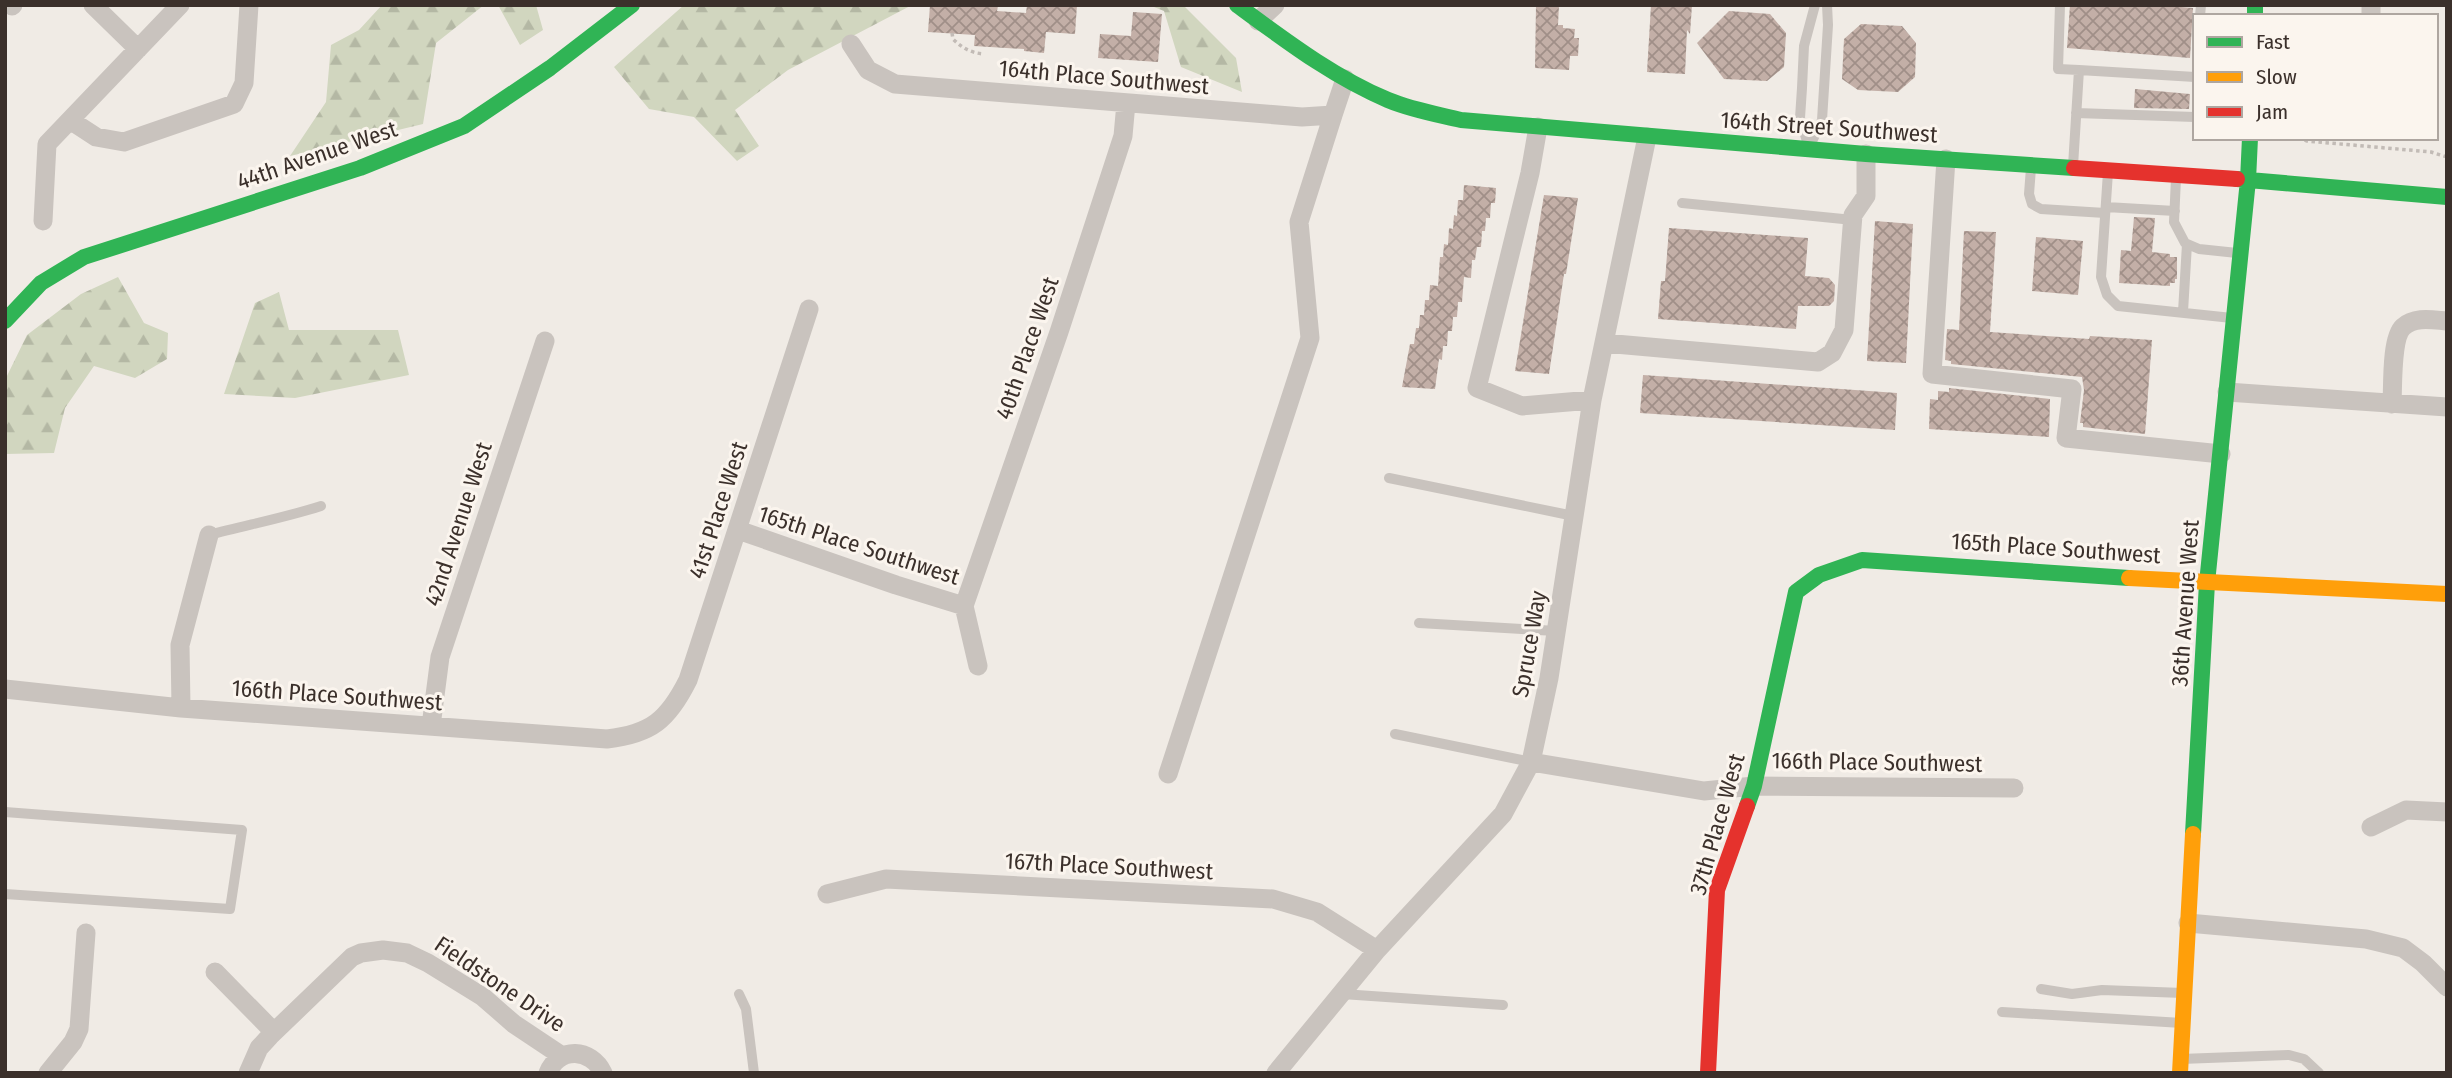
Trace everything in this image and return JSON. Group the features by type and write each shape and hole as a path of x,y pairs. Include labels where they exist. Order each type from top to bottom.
{"main road":[{"name":"44th Avenue West","path":"5,321 41,283 84,257 360,167 464,126 550,68 632,5"},
{"name":"164th Street Southwest","path":"1237,5 1345,79 1412,109 1461,120 1866,154 2108,168 2447,197"},
{"name":"36th Avenue West","path":"2180,1066 2207,583 2249,180 2250,140"},
{"name":"165th Place Southwest","path":"1796,592 1819,575 1862,560 2207,583 2447,594"},
{"name":"37th Place West","path":"1708,1073 1717,890 1754,786 1796,592"}],"street":[{"path":"93,5 138,49"},
{"path":"43,221 47,144 180,5"},
{"path":"70,120 96,137 124,142 234,104 244,83 249,5"},
{"path":"1258,21 1275,5"},
{"name":"164th Place Southwest","path":"851,44 868,70 895,84 1302,117 1333,115"},
{"path":"1168,774 1310,338 1298,222 1345,79"},
{"name":"40th Place West","path":"964,606 1059,332 1123,136 1126,103"},
{"path":"1538,127 1530,173 1478,388 1522,406 1592,400"},
{"name":"Spruce Way","path":"1276,1073 1377,950 1503,814 1531,762 1556,631 1592,400 1647,137"},
{"path":"1604,343 1818,362 1832,352 1844,330 1853,215 1866,196 1866,154"},
{"path":"1946,159 1932,374 2071,389 2066,438 2221,454"},
{"name":"41st Place West","path":"662,720 677,702 688,680 808,309"},
{"path":"2392,404 2397,337 2403,327 2423,319 2447,321"},
{"name":"42nd Avenue West","path":"431,726 440,657 545,341"},
{"path":"2227,393 2447,407"},
{"name":"165th Place Southwest","path":"738,530 964,606"},
{"path":"181,708 180,645 209,535"},
{"path":"964,606 978,666"},
{"name":"166th Place Southwest","path":"5,689 181,708 607,739 644,732 662,720"},
{"name":"166th Place Southwest","path":"1531,762 1704,791 1754,786 2014,788"},
{"path":"2371,827 2406,810 2447,812"},
{"name":"167th Place Southwest","path":"827,894 886,879 1273,899 1317,912 1377,950"},
{"path":"2188,923 2365,939 2403,947 2423,962 2447,987"},
{"path":"48,1073 73,1042 79,1029 86,933"},
{"name":"Fieldstone Drive","path":"248,1073 259,1048 352,957 383,950 407,954 428,963 483,997 514,1024 562,1056"},
{"path":"215,972 274,1032"},
{"name":"Fieldstone Drive","path":"548,1073 562,1056 570,1053 586,1054 598,1064 603,1073"}],"lane":[{"path":"1809,148 1800,118 1804,46 1815,5"},
{"path":"1809,148 1822,120 1827,5"},
{"path":"2060,5 2058,69 2193,76"},
{"path":"2073,166 2079,70"},
{"path":"2076,113 2193,117"},
{"path":"2031,163 2029,194 2032,204 2041,209 2175,211"},
{"path":"2108,168 2101,277 2107,295 2118,306 2235,318"},
{"path":"2176,174 2174,222 2187,244 2183,312"},
{"path":"1682,203 1853,220"},
{"path":"2187,244 2199,249 2241,253"},
{"path":"1389,478 1574,516"},
{"path":"209,535 258,522 284,519 321,506"},
{"path":"1419,623 1556,631"},
{"path":"1395,734 1531,762"},
{"path":"5,812 242,830 230,909 5,894"},
{"path":"2041,989 2072,993 2102,990 2184,993"},
{"path":"739,994 746,1009 754,1073"},
{"path":"1341,994 1503,1005"},
{"path":"2002,1012 2183,1023"},
{"path":"2180,1066 2289,1055 2304,1059 2319,1073"}],"path":[{"path":"952,33 953,39 964,48 984,54"},
{"path":"2304,140 2431,152 2447,157"}],"green space":[{"path":"382,5 484,5 436,43 423,124 290,156 326,102 331,45 359,30"},
{"path":"498,5 536,5 543,30 520,45"},
{"path":"684,5 912,5 788,70 735,110 759,146 737,161 694,117 649,109 614,67"},
{"path":"1149,5 1183,5 1236,58 1242,92 1181,67 1164,11"},
{"path":"118,277 144,323 168,333 167,359 135,378 94,366 65,408 54,453 5,454 5,380 27,335 81,294"},
{"path":"279,292 289,330 398,330 409,375 295,398 224,394 255,303"}],"building":[{"path":"930,5 998,6 997,11 1026,13 1027,5 1077,5 1075,34 1046,32 1044,53 974,46 975,35 928,32"},
{"path":"1536,5 1559,5 1558,25 1575,29 1574,38 1579,38 1578,56 1570,56 1569,70 1535,68"},
{"path":"1651,5 1692,5 1690,34 1687,30 1685,74 1647,72"},
{"path":"2070,5 2158,5 2193,8 2190,58 2067,48"},
{"path":"1729,11 1770,14 1786,33 1784,67 1767,81 1724,79 1697,43"},
{"path":"1133,12 1162,14 1158,62 1098,58 1100,34 1131,36"},
{"path":"1861,24 1902,26 1916,43 1915,77 1898,92 1858,90 1842,79 1844,39"},
{"path":"2135,89 2190,94 2189,109 2134,108"},
{"path":"1464,185 1496,188 1495,203 1491,203 1490,218 1486,218 1485,231 1482,231 1481,247 1477,247 1475,260 1472,260 1471,278 1464,277 1462,302 1458,302 1452,331 1448,331 1447,346 1443,346 1435,389 1402,387 1410,344 1414,344 1420,315 1424,315 1430,285 1438,286 1440,257 1443,257 1444,244 1448,245 1449,228 1453,229 1458,200 1463,200"},
{"path":"1544,195 1578,198 1549,374 1515,371"},
{"path":"2134,217 2155,218 2152,252 2177,257 2177,279 2175,283 2170,283 2170,286 2119,283 2121,250 2131,251"},
{"path":"1875,221 1913,224 1906,363 1867,361"},
{"path":"1669,228 1808,238 1805,276 1829,278 1835,285 1834,301 1829,306 1798,306 1796,329 1658,319 1661,281 1665,281"},
{"path":"1964,231 1996,232 1990,332 2089,339 2090,336 2152,340 2145,434 2083,427 2083,423 2080,423 2084,390 2082,377 1951,364 1951,361 1945,360 1947,329 1959,330"},
{"path":"2036,237 2083,241 2078,295 2032,291"},
{"path":"1643,375 1897,393 1895,430 1640,413"},
{"path":"1949,388 2050,399 2049,437 1929,429 1930,399 1938,400 1938,391 1949,392"}],"traffic: fast":[{"path":"5,321 41,283 84,257 360,168 464,126 550,68 632,5"},
{"path":"1237,5 1310,57 1368,91 1406,106 1461,120 1866,154 2074,168"},
{"path":"2255,5 2255,14"},
{"path":"2193,834 2207,583 2250,140"},
{"path":"2237,179 2447,197"},
{"path":"1747,806 1754,786 1796,592 1819,575 1862,560 2129,578"}],"traffic: slow":[{"path":"2129,578 2447,594"},
{"path":"2180,1073 2193,834"}],"traffic: jam":[{"path":"2074,168 2237,179"},
{"path":"1708,1073 1717,890 1747,806"}]}
